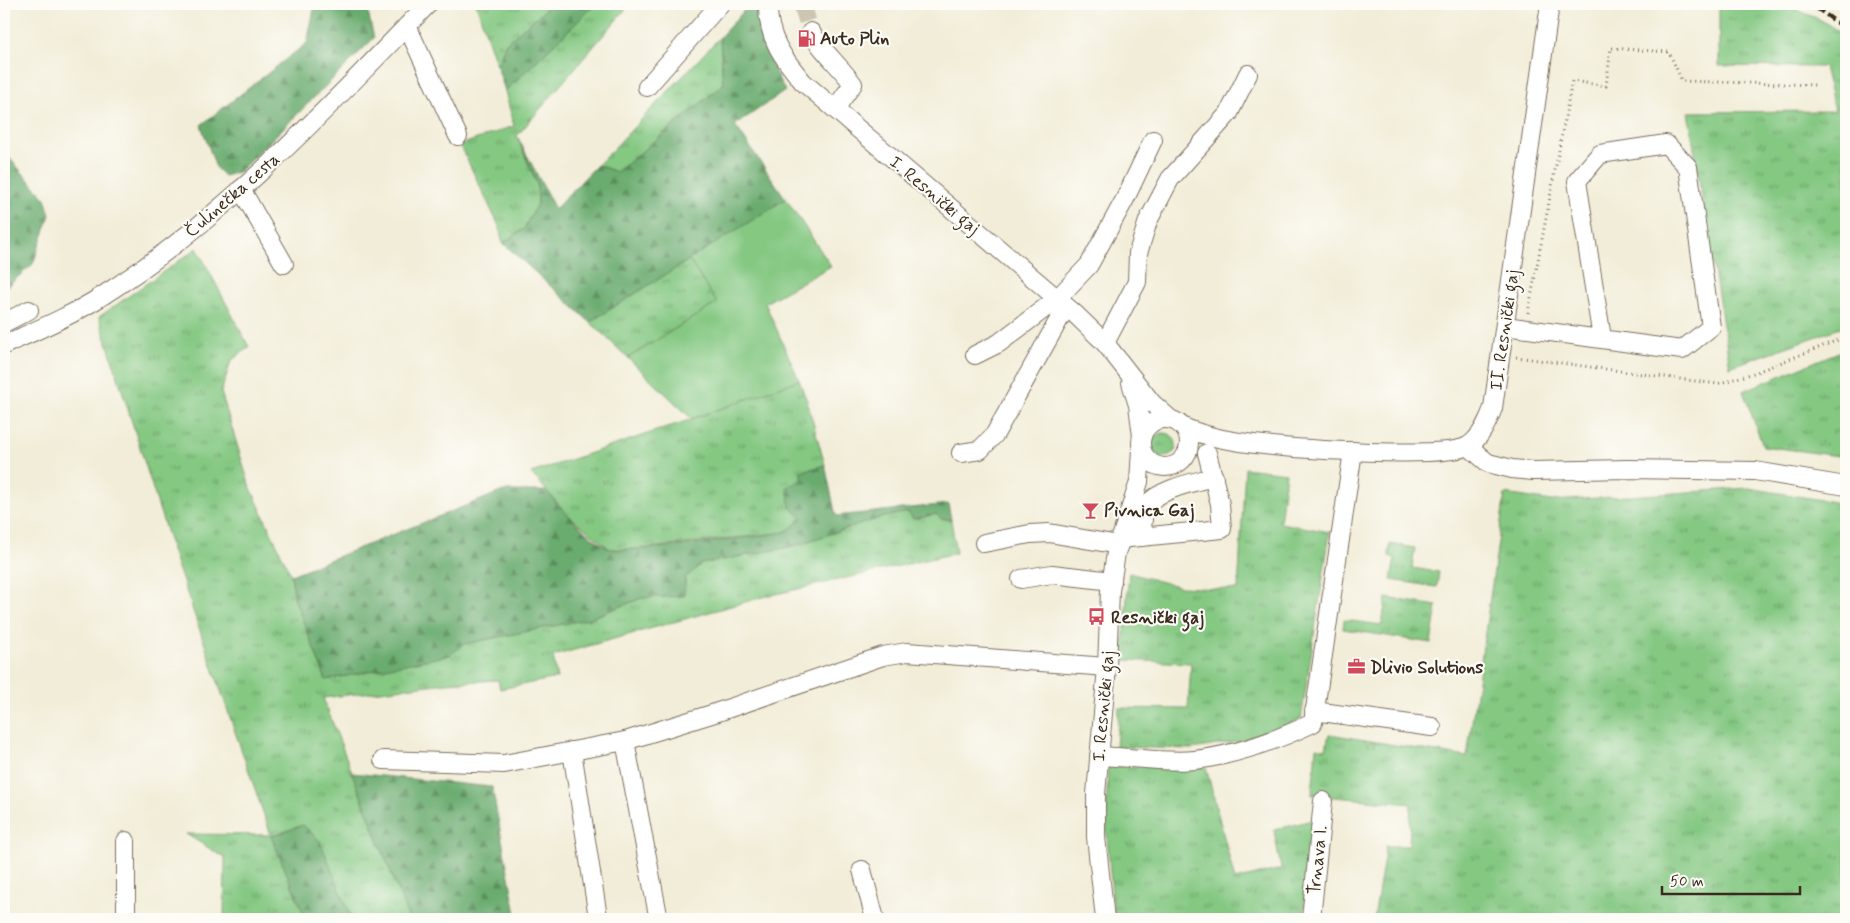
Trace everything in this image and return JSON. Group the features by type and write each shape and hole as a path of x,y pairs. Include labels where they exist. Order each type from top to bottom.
{"street":[{"name":"Čulinečka cesta","path":"4,345 50,324 102,296 196,228 316,120 428,4"},
{"path":"647,87 720,4"},
{"name":"I. Resnički gaj","path":"768,4 770,26 774,40 784,59 803,82 1062,303 1105,344 1152,403 1176,423"},
{"name":"II. Resnički gaj","path":"1468,446 1485,426 1493,408 1550,4"},
{"path":"407,26 458,136"},
{"path":"811,32 818,44 835,60 854,84 835,109"},
{"path":"1105,344 1137,282 1138,253 1148,221 1170,179 1230,113 1248,74"},
{"path":"961,453 980,450 995,434 1062,303 1089,265 1125,199 1153,140"},
{"path":"1505,326 1682,350 1711,328 1688,167 1666,144 1600,154 1577,181 1602,338"},
{"path":"241,189 284,264"},
{"path":"975,355 999,343 1062,303"},
{"path":"4,323 29,310"},
{"name":"I. Resnički gaj","path":"1105,919 1096,837 1099,756 1112,581 1120,542 1141,471 1138,405 1128,372"},
{"path":"1265,446 1207,453 1176,464 1151,463 1143,454 1141,442 1144,430 1155,421 1176,423 1212,437 1265,446 1435,453 1468,446 1488,463 1512,469 1533,471 1627,469 1755,471 1846,486"},
{"path":"1176,423 1189,440 1187,454 1176,464"},
{"path":"1099,756 1194,760 1240,751 1277,740 1313,723 1353,451"},
{"path":"984,543 1030,534 1049,533 1120,542 1142,537 1222,529 1214,477 1207,453"},
{"name":"I. Resnički gaj","path":"1135,496 1151,480 1176,464"},
{"path":"1142,537 1146,507 1153,500 1179,486 1214,477"},
{"path":"1021,578 1052,574 1112,581"},
{"path":"383,760 504,764 625,741 715,713 883,656 908,652 1107,667"},
{"path":"1314,711 1432,728"},
{"path":"625,741 658,915"},
{"path":"572,751 598,917"},
{"name":"Trnava I.","path":"1311,919 1323,801"},
{"path":"126,841 126,919"},
{"path":"862,870 875,919"}],"path":[{"path":"1525,328 1572,82 1606,86 1611,48 1669,52 1682,81 1816,85"},
{"path":"1501,355 1716,384 1754,373 1846,337"}],"green space":[{"path":"319,4 366,4 374,38 239,172 224,176 216,168 201,125 307,43 314,9"},
{"path":"476,4 549,4 546,9 506,43 497,66"},
{"path":"549,4 596,4 505,91 497,66 506,43 546,9"},
{"path":"596,4 630,4 517,136 537,184 538,202 524,229 503,243 498,224 460,145 514,126 505,91"},
{"path":"750,4 761,6 763,41 785,91 735,125 786,199 590,322 503,243 524,229 538,202 537,184 517,136 555,209 597,165 617,172 723,85 720,37"},
{"path":"1719,4 1783,4 1821,20 1846,36 1846,326 1730,367 1688,112 1835,111 1824,67 1719,66"},
{"path":"720,37 723,85 617,172 598,165"},
{"path":"4,152 45,198 50,215 33,264 4,289"},
{"path":"786,199 831,266 765,303 799,380 692,419 628,358 717,303 689,260"},
{"path":"197,248 249,347 231,361 221,392 249,484 291,575 295,600 326,680 449,655 464,644 588,619 642,598 684,596 685,578 701,564 790,547 883,517 908,512 914,519 936,514 941,519 951,519 956,553 763,597 553,656 557,678 500,689 498,680 446,683 323,698 409,919 352,919 271,836 306,919 224,919 225,858 186,834 271,835 174,556 99,317"},
{"path":"689,260 717,303 628,358 590,322"},
{"path":"1846,349 1846,457 1763,446 1743,391"},
{"path":"799,380 807,401 825,465 801,472 803,518 786,532 640,549 610,549 568,515 531,473 692,419"},
{"path":"1164,433 1173,436 1176,445 1173,454 1164,457 1155,454 1152,445 1155,436"},
{"path":"825,465 836,516 948,504 951,519 941,519 936,514 913,519 908,512 883,517 790,547 701,564 685,578 684,596 642,598 588,619 464,644 450,655 326,680 295,600 291,575 503,491 546,491 591,536 608,548 619,550 664,547 786,532 802,518 790,507 787,487 801,480 801,472"},
{"path":"1245,468 1286,473 1280,523 1330,532 1301,719 1237,742 1192,749 1116,747 1119,708 1188,709 1191,663 1122,660 1129,573 1181,587 1238,590"},
{"path":"1749,488 1846,504 1846,919 1374,919 1386,846 1409,846 1411,804 1312,795 1316,747 1326,749 1329,734 1467,757 1505,494 1552,501"},
{"path":"1390,544 1415,548 1412,568 1439,572 1437,587 1391,580 1395,558 1389,556"},
{"path":"1386,598 1437,606 1431,643 1343,629 1344,620 1382,625"},
{"path":"1108,766 1206,767 1235,880 1281,869 1274,830 1312,820 1303,919 1114,919 1106,824"},
{"path":"352,773 492,787 517,919 409,919"},
{"path":"303,825 320,841 352,919 306,919 271,836"}],"tunnel":[{"path":"802,4 811,32"}],"railway":[{"path":"1805,4 1818,9 1846,29"}],"place":[{"name":"Auto Plin","path":"806,38"},
{"name":"Pivnica Gaj","path":"1090,510"},
{"name":"Resnički gaj","path":"1097,617"},
{"name":"Dlivio Solutions","path":"1356,667"}]}
